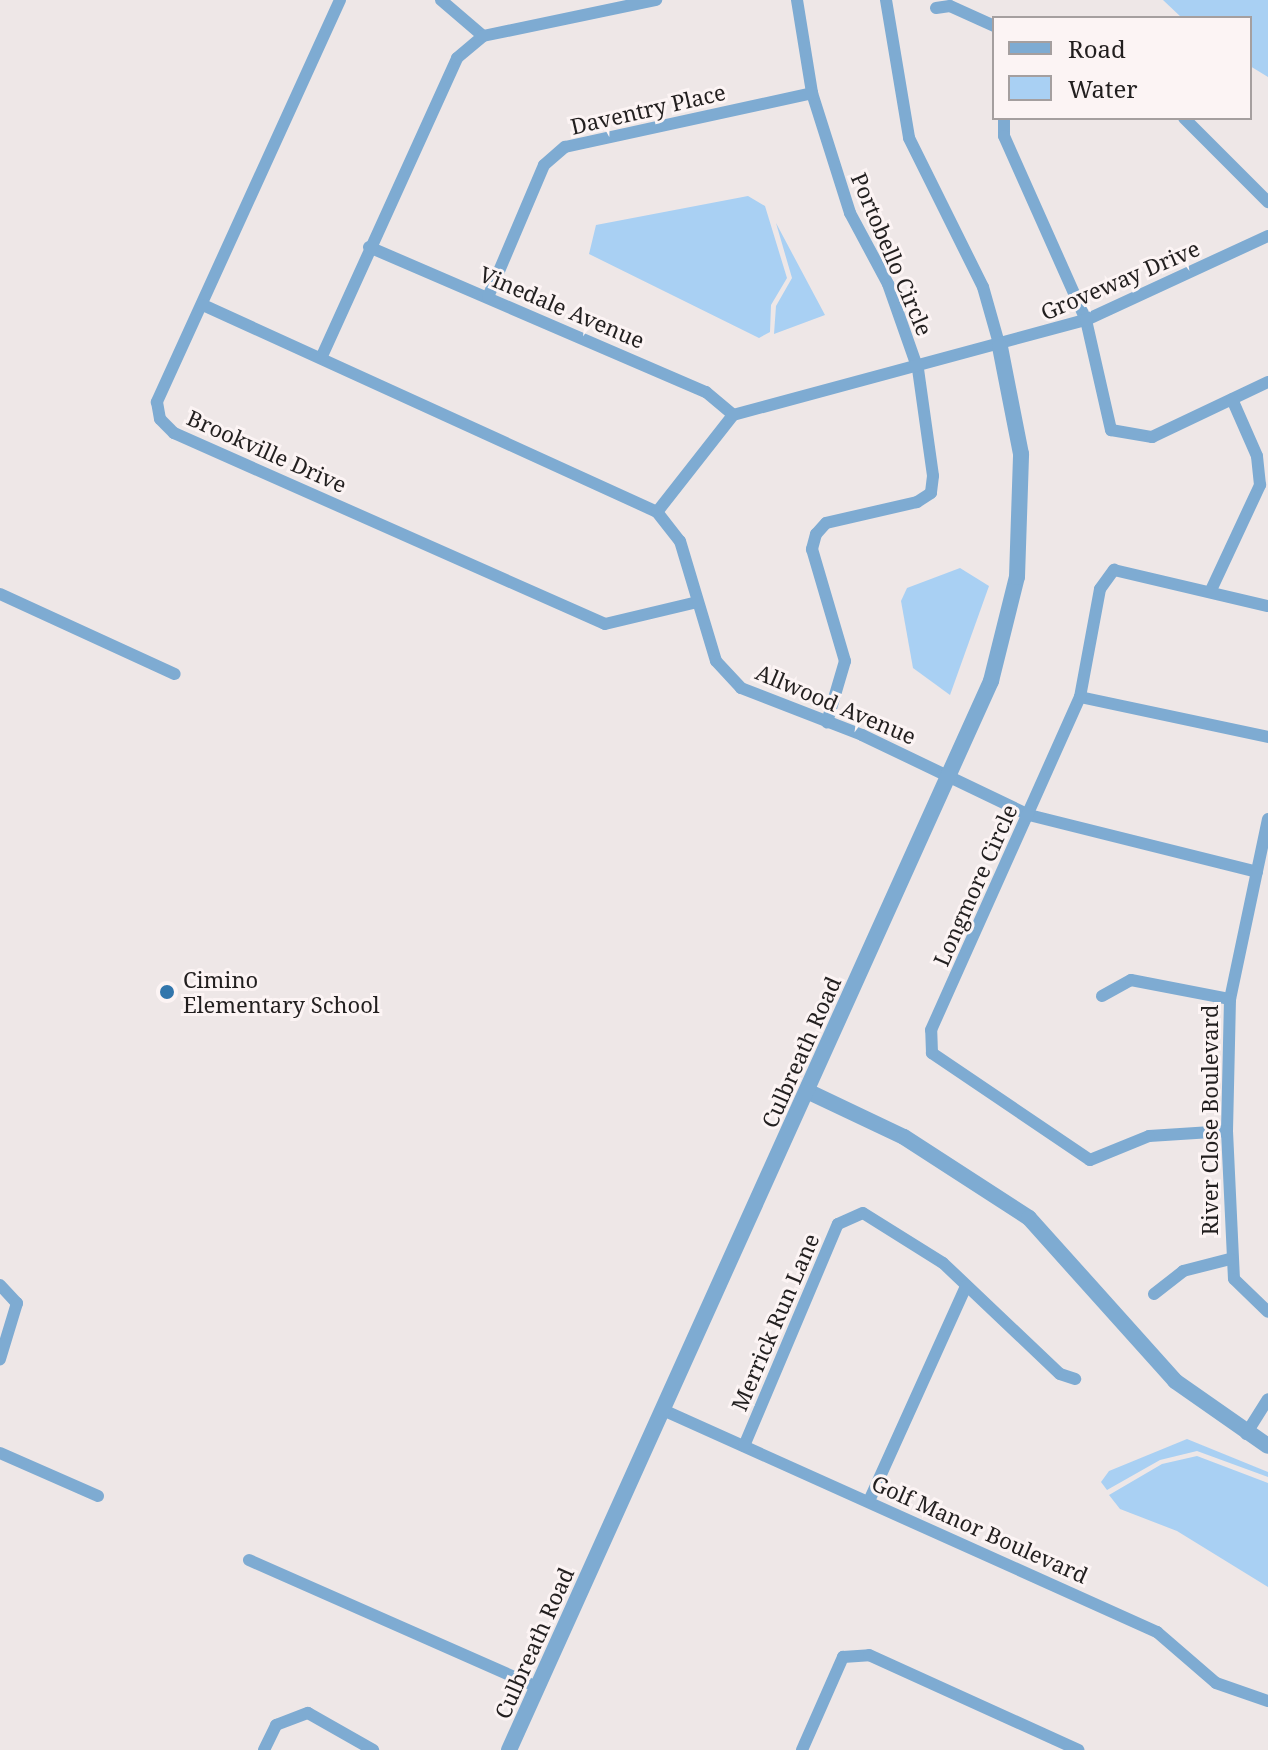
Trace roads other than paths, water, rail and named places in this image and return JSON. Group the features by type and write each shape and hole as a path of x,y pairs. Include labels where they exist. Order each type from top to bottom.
{"street":[{"name":"Brookville Drive","path":"340,0 157,402 160,419 174,433 605,624 697,602"},
{"path":"441,0 483,36"},
{"path":"322,356 443,78 483,36 656,0"},
{"name":"Portobello Circle","path":"797,0 812,93 850,213 888,284 918,369 931,493 826,523 816,534 812,549 845,661 827,722"},
{"name":"Culbreath Road","path":"509,1750 991,681 1017,577 1021,454 1000,347 973,273 909,138 886,0"},
{"path":"936,8 950,6 992,25"},
{"name":"Daventry Place","path":"488,297 544,165 565,147 812,93"},
{"path":"1004,120 1004,136 1086,320 1111,430 1152,437 1268,382"},
{"path":"1186,120 1268,202"},
{"name":"Groveway Drive","path":"733,415 1000,347 1086,320 1268,236"},
{"name":"Vinedale Avenue","path":"369,247 706,392 733,415"},
{"name":"Allwood Avenue","path":"203,305 322,356 657,512 680,541 716,661 741,688 950,774 1029,815 1257,872"},
{"path":"1212,588 1260,485 1257,456 1232,399"},
{"path":"657,512 733,415"},
{"name":"Longmore Circle","path":"1227,1131 1149,1136 1090,1160 932,1053 931,1030 1080,697 1100,589 1114,570 1212,588 1268,606"},
{"path":"0,594 175,674"},
{"path":"1080,697 1268,737"},
{"name":"River Close Boulevard","path":"1268,819 1230,999 1227,1131 1230,1259 1245,1296 1268,1312"},
{"path":"1102,996 1131,980 1230,999"},
{"path":"807,1091 904,1137 1029,1218 1175,1381 1246,1434 1268,1446"},
{"name":"Merrick Run Lane","path":"744,1446 838,1224 863,1213 966,1286 1060,1374 1075,1379"},
{"path":"1154,1294 1183,1271 1230,1259"},
{"path":"0,1285 17,1303 0,1359"},
{"path":"869,1501 966,1286"},
{"path":"1246,1434 1268,1399"},
{"name":"Golf Manor Boulevard","path":"663,1410 1157,1632 1216,1683 1268,1701"},
{"path":"0,1453 98,1496"},
{"path":"249,1560 537,1687"},
{"path":"802,1750 843,1657 869,1655 1078,1750"},
{"path":"264,1750 276,1725 308,1713 373,1750"}],"water":[{"path":"1163,0 1268,0 1268,77 1252,67 1252,16 1180,16"},
{"path":"748,196 765,206 787,278 771,305 770,332 759,338 589,254 596,225"},
{"path":"776,223 825,315 774,334 776,306 792,278"},
{"path":"960,568 989,586 950,695 913,668 901,601 907,588"},
{"path":"1187,1439 1268,1472 1268,1477 1197,1451 1160,1460 1107,1490 1101,1482 1109,1471"},
{"path":"1197,1456 1268,1483 1268,1587 1177,1531 1120,1509 1109,1495 1162,1464"}],"place":[{"name":"Cimino Elementary School","path":"167,992"}]}
